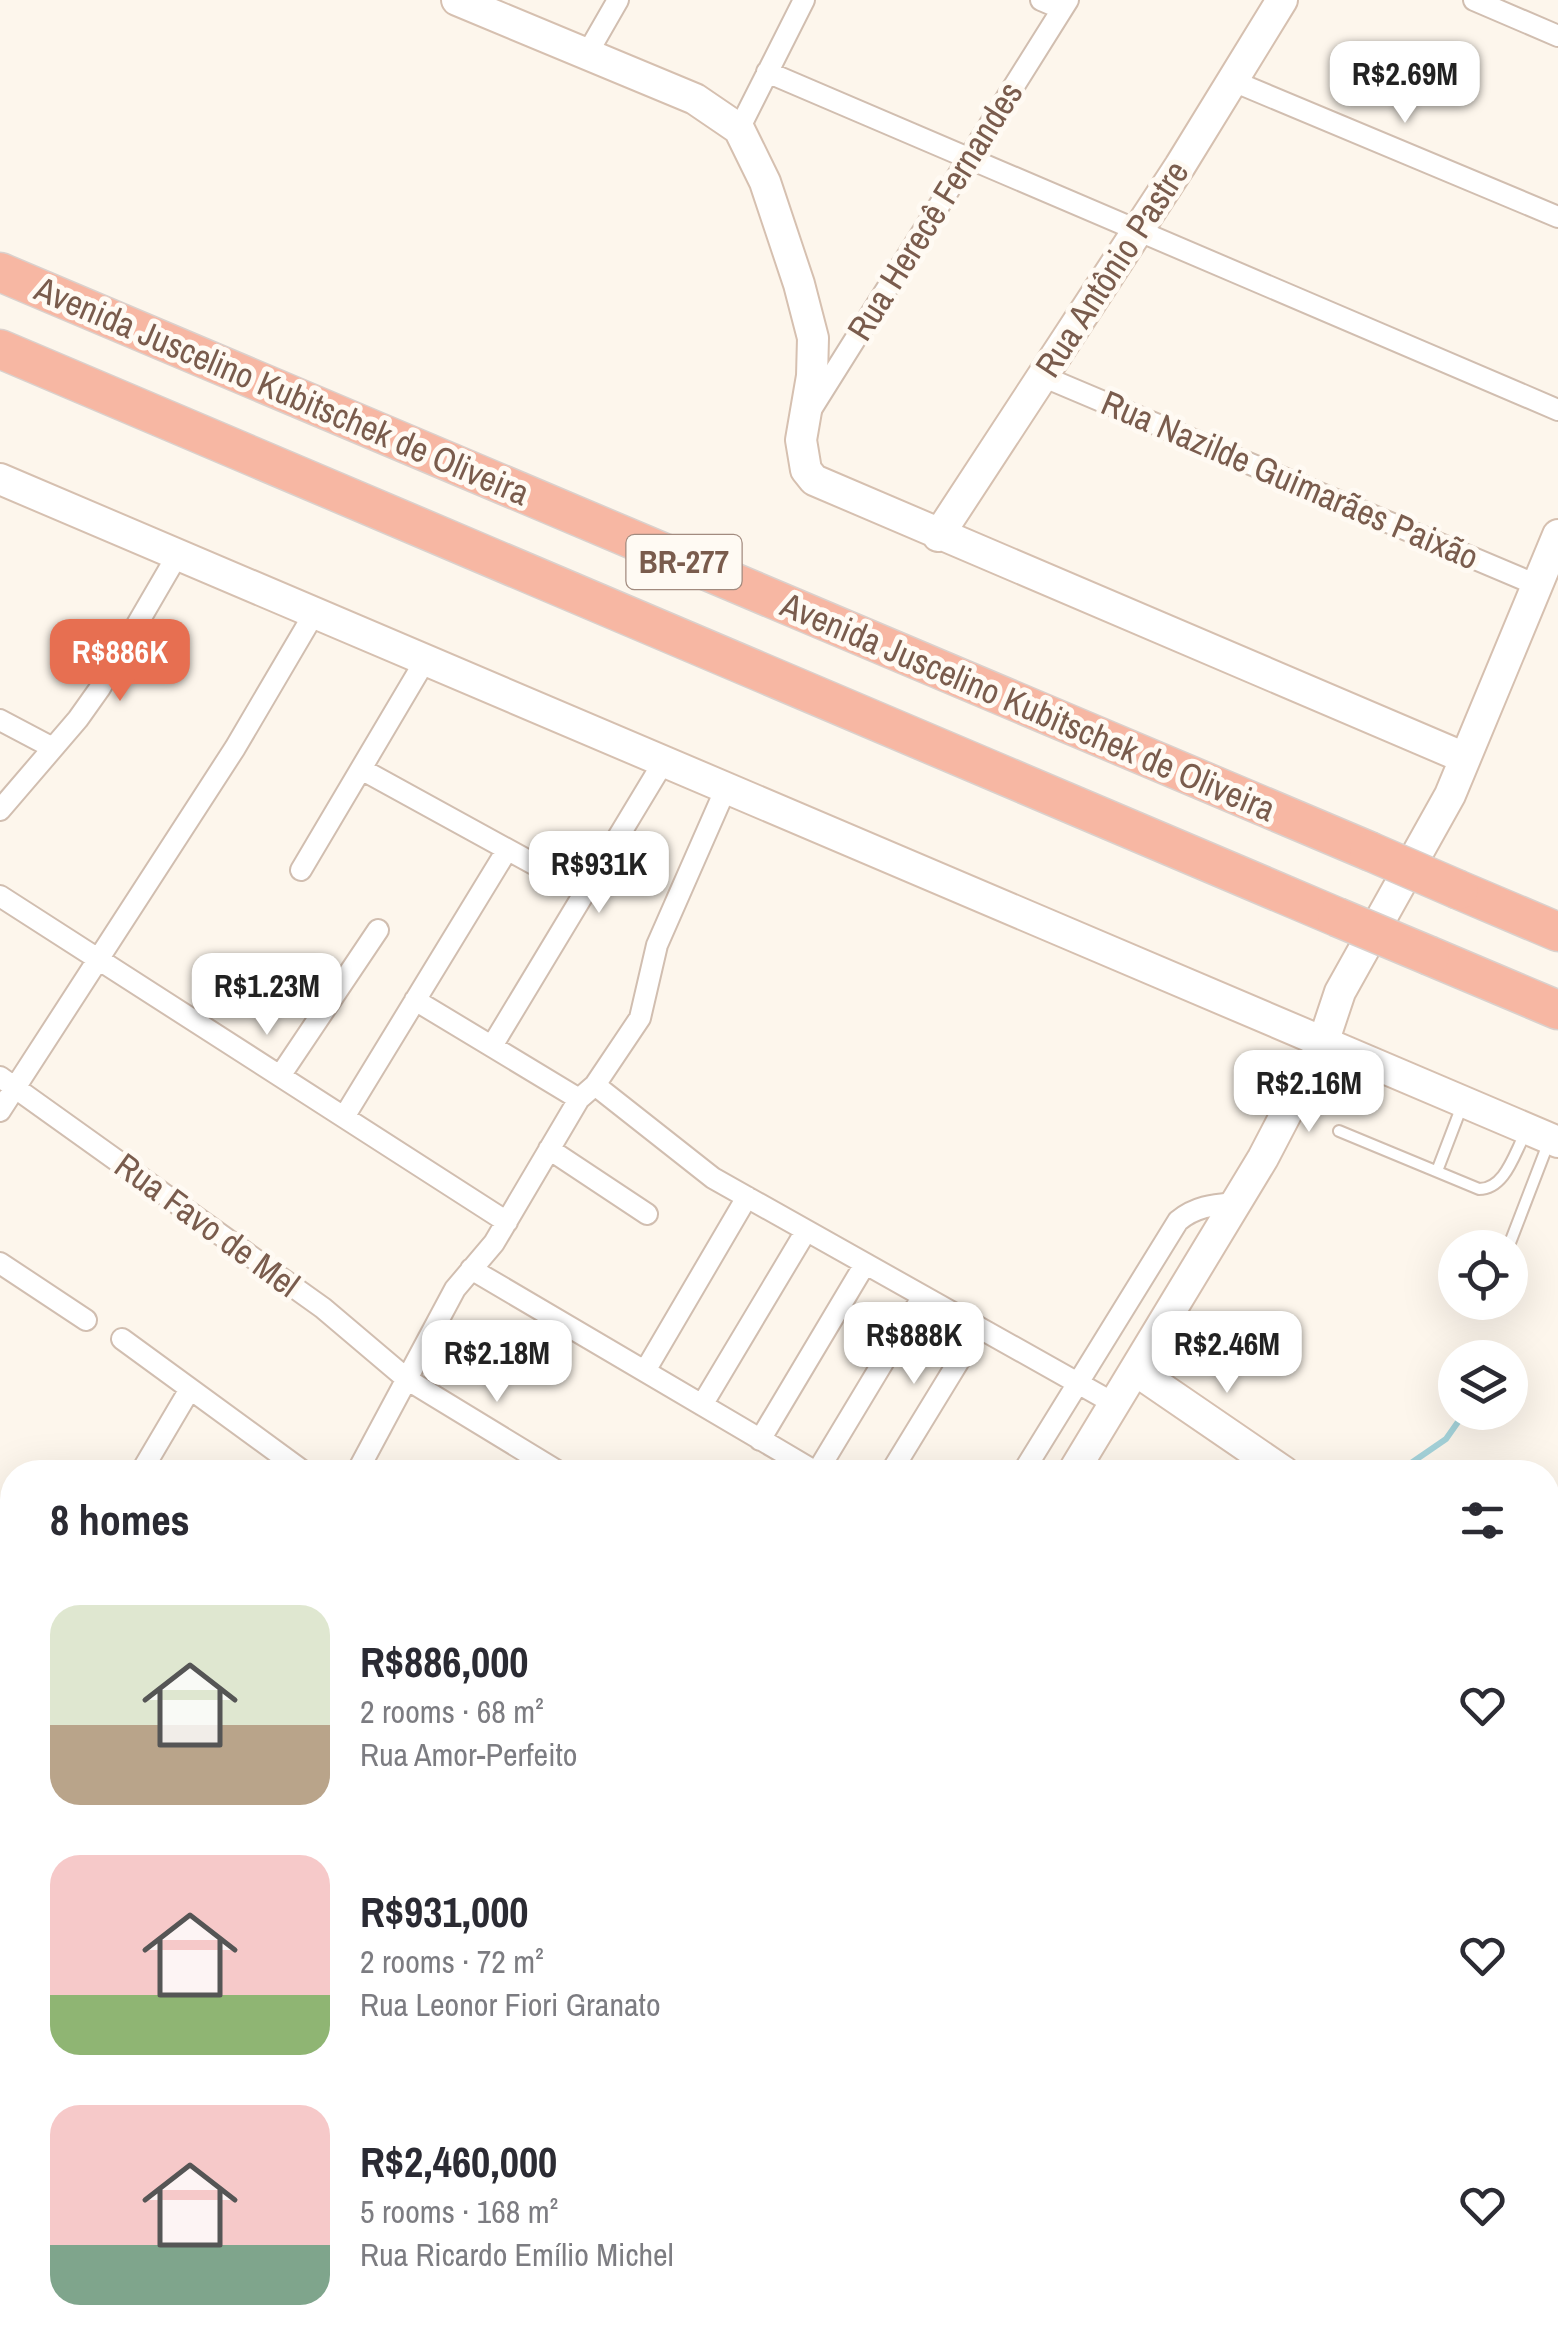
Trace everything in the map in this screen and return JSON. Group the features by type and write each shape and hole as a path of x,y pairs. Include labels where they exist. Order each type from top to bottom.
{"highway":[{"name":"Avenida Juscelino Kubitschek de Oliveira","path":"0,272 1558,932"},
{"name":"Avenida Juscelino Kubitschek de Oliveira","path":"0,349 1558,1010"}],"street":[{"path":"457,0 695,99 739,129 766,182 810,326 813,357 802,456 814,480 1465,758"},
{"path":"587,54 618,0"},
{"path":"739,129 804,0"},
{"path":"1041,0 1065,4"},
{"name":"Rua Antônio Pastre","path":"938,536 1138,231 1282,0"},
{"path":"1474,0 1558,36"},
{"name":"Rua Herecê Fernandes","path":"803,423 1065,4"},
{"path":"768,72 1558,410"},
{"path":"1233,80 1558,217"},
{"name":"Rua Nazilde Guimarães Paixão","path":"1042,376 1537,585"},
{"path":"0,480 1545,1136"},
{"path":"1081,1460 1236,1203 1323,1043 1340,992 1439,816 1558,535"},
{"path":"0,810 100,688 178,554"},
{"path":"0,1112 8,1082 98,960 235,748 315,612"},
{"path":"301,870 426,659"},
{"path":"0,720 54,748"},
{"path":"492,1046 664,761"},
{"path":"361,768 584,892"},
{"path":"363,1460 455,1289 507,1222 549,1149 640,1018 657,945 726,788"},
{"path":"344,1117 507,850"},
{"path":"0,896 507,1222"},
{"path":"280,1076 378,930"},
{"path":"415,1000 492,1046 587,1092 747,1197 1115,1404"},
{"name":"Rua Favo de Mel","path":"8,1082 323,1308 408,1380 539,1460"},
{"path":"549,1149 647,1214"},
{"path":"645,1372 747,1197"},
{"path":"1031,1460 1178,1220 1206,1206 1236,1203"},
{"path":"702,1405 806,1230"},
{"path":"0,1263 86,1320"},
{"path":"760,1440 865,1264"},
{"path":"471,1269 795,1460"},
{"path":"823,1460 923,1296"},
{"path":"899,1460 979,1328"},
{"path":"122,1339 288,1460"},
{"path":"1136,1370 1267,1460"},
{"path":"147,1460 190,1389"}],"lane":[{"path":"1437,1171 1464,1102"},
{"path":"1339,1131 1479,1188 1490,1189 1545,1136"},
{"path":"1514,1230 1545,1136"}],"waterway":[{"path":"1415,1460 1452,1430"}]}
